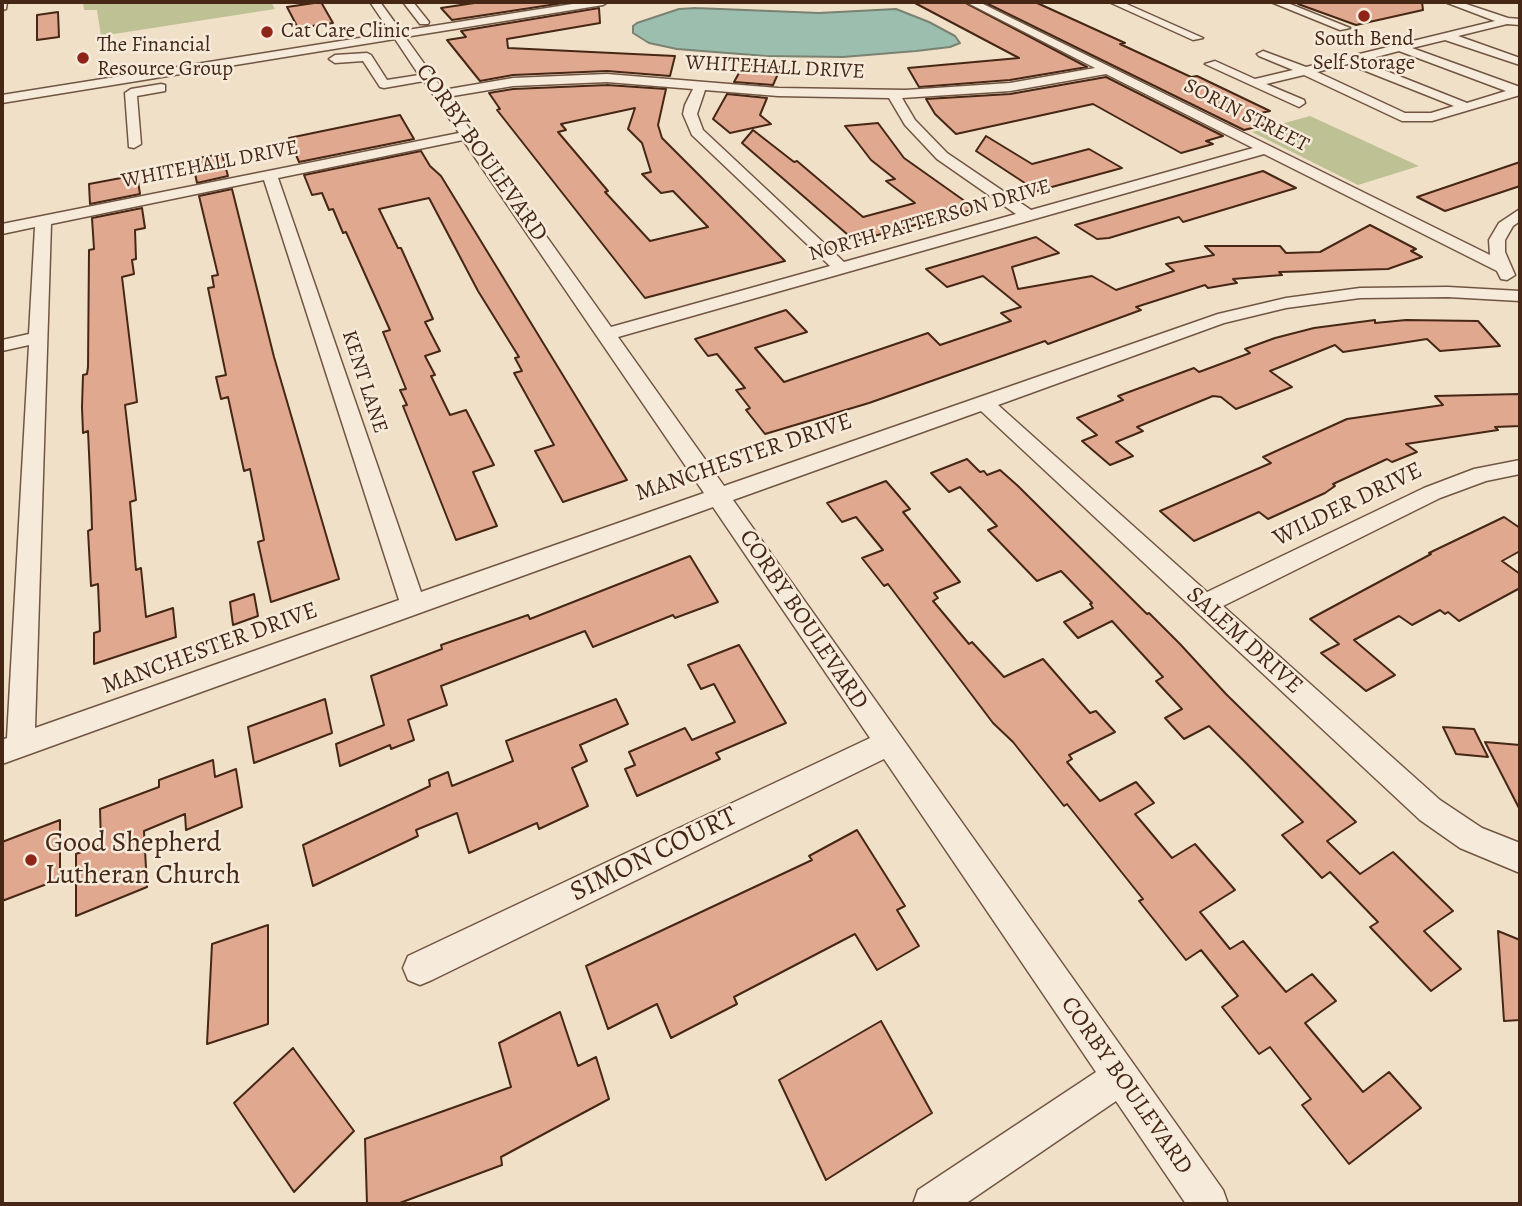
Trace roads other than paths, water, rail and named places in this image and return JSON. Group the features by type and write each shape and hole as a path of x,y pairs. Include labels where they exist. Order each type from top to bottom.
{"street":[{"name":"CORBY BOULEVARD","path":"375,2 1209,1204"},
{"path":"408,2 424,22"},
{"path":"2,99 398,35 555,5 603,2"},
{"name":"SORIN STREET","path":"971,2 1502,267"},
{"path":"1114,2 1197,38"},
{"path":"1276,2 1344,28"},
{"path":"1450,2 1507,21 1520,22"},
{"path":"1255,83 1507,21"},
{"path":"1445,36 1520,62"},
{"path":"1399,47 1519,92"},
{"path":"1263,54 1373,101 1402,117 1432,117 1519,92"},
{"name":"WHITEHALL DRIVE","path":"282,68 351,56 367,57 384,84 434,85 576,78 825,94 894,94 1010,87 1107,70"},
{"path":"1349,60 1467,107"},
{"path":"1211,64 1299,103"},
{"path":"1405,82 1456,69"},
{"path":"129,78 134,144"},
{"path":"701,85 691,105 690,114 697,132 841,268"},
{"path":"131,93 172,86"},
{"path":"894,94 910,122 942,156 1028,215"},
{"name":"WHITEHALL DRIVE","path":"2,229 468,135"},
{"name":"NORTH PATTERSON DRIVE","path":"607,334 1265,149"},
{"name":"KENT LANE","path":"271,175 413,604"},
{"path":"1520,214 1507,223 1497,240 1497,252 1502,267 1520,296"},
{"path":"11,748 39,337 43,220"},
{"name":"MANCHESTER DRIVE","path":"11,748 1185,330 1286,303 1399,292 1520,296"},
{"path":"2,345 39,337"},
{"name":"SALEM DRIVE","path":"983,402 1430,810 1471,838 1520,858"},
{"name":"WILDER DRIVE","path":"1204,604 1432,492 1482,474 1520,467"},
{"name":"SIMON COURT","path":"420,968 888,743"},
{"path":"932,1204 1120,1077"}],"place":[{"name":"South Bend Self Storage","path":"1364,16"},
{"name":"Cat Care Clinic","path":"267,32"},
{"name":"The Financial Resource Group","path":"83,58"},
{"name":"Good Shepherd Lutheran Church","path":"31,860"}]}
